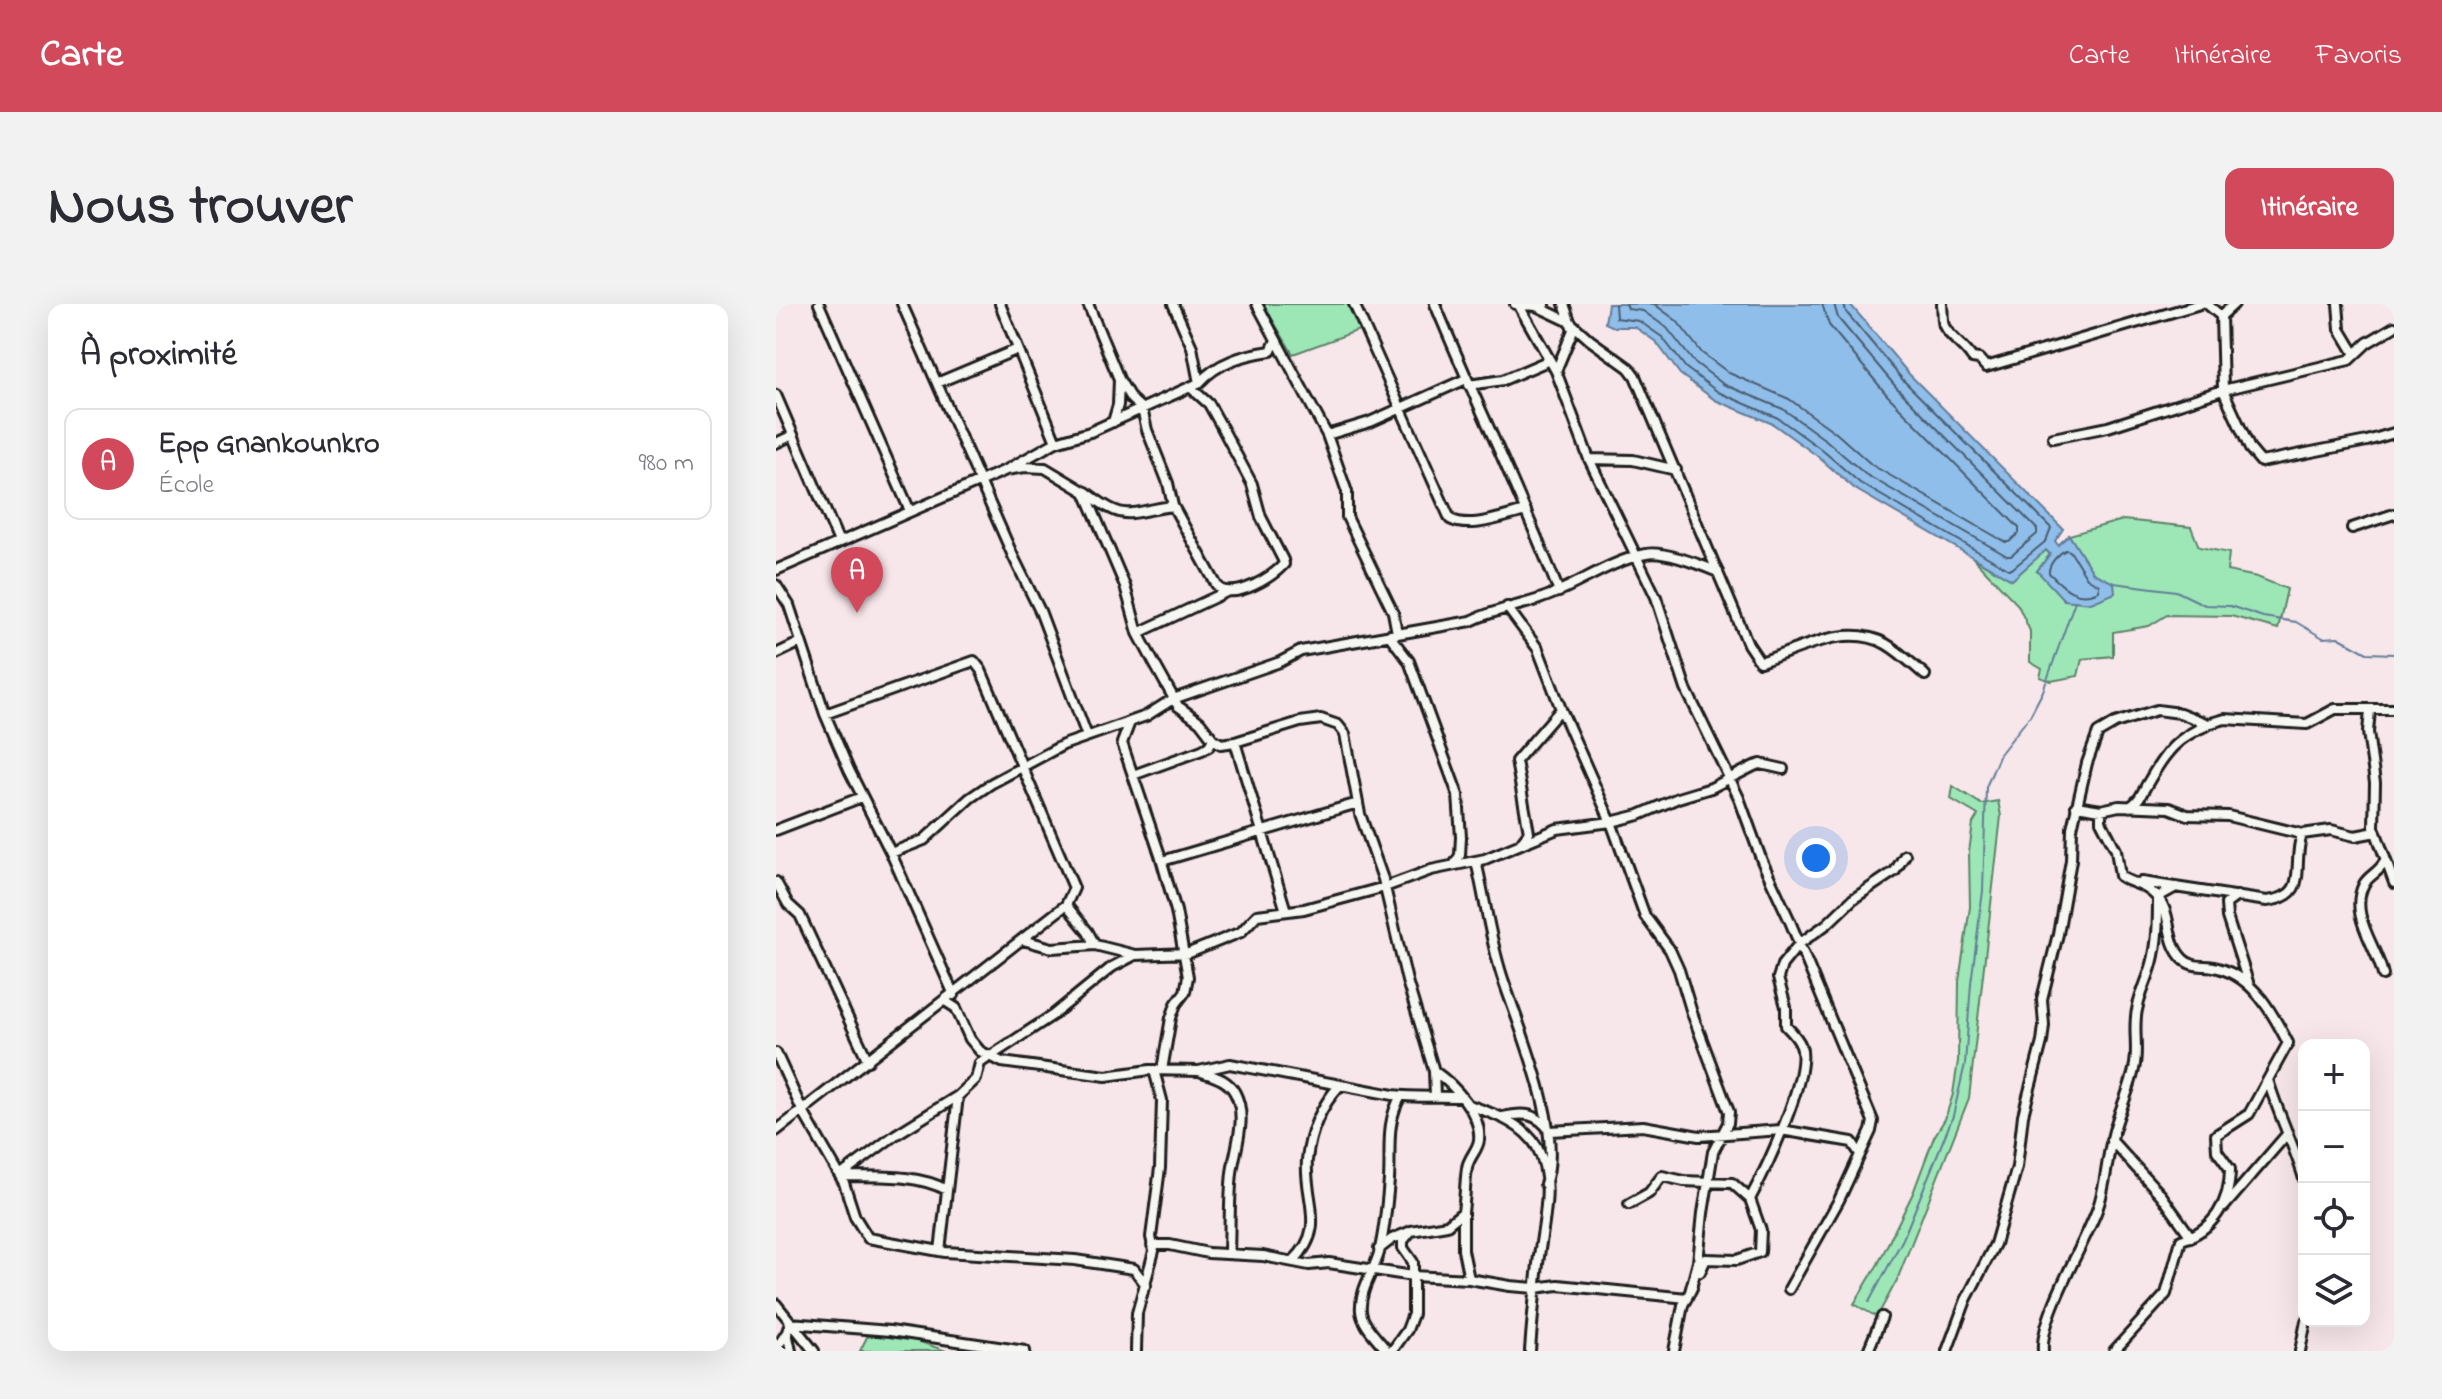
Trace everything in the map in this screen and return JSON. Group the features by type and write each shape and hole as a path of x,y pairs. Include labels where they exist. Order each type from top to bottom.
{"street":[{"path":"819,304 910,511"},
{"path":"902,304 1040,611 1087,736"},
{"path":"1000,304 1056,442"},
{"path":"1088,304 1119,379 1131,399 1142,409 1173,506 1220,589 1233,593 1268,577 1281,567 1283,560 1261,517 1252,484 1209,404 1195,385 1192,347 1173,304"},
{"path":"1257,304 1327,435 1347,492 1347,517 1393,612 1393,634 1409,661 1458,795 1460,855 1454,865"},
{"path":"1354,304 1450,519 1458,523 1526,511"},
{"path":"1435,304 1559,592"},
{"path":"1556,371 1573,330 1564,304"},
{"path":"1942,304 1947,330 1972,358 1979,359 1986,367 2200,304"},
{"path":"2207,304 2221,316 2223,390 2250,449 2261,462 2328,450 2394,433"},
{"path":"2221,316 2234,304"},
{"path":"2338,304 2340,329 2355,354"},
{"path":"1517,305 1540,305 1570,322 1629,368 1676,470 1748,644 1760,662 1816,642 1857,636 1887,645 1925,675"},
{"path":"1517,305 1556,371 1589,459 1656,597 1686,689 1739,798 1762,861 1873,1121 1871,1131 1813,1250 1789,1289"},
{"path":"2053,438 2108,427 2223,390 2349,360 2394,327"},
{"path":"776,570 1006,470 1056,442 1090,432 1195,385 1211,369 1233,359 1271,351 1275,349 1275,342"},
{"path":"937,383 1018,349"},
{"path":"1327,435 1467,382 1503,380 1550,360"},
{"path":"1113,422 1118,405 1119,379"},
{"path":"776,395 839,542"},
{"path":"776,443 793,435"},
{"path":"1589,459 1633,460 1676,470"},
{"path":"1006,470 1045,468 1107,509 1121,514 1173,506"},
{"path":"1085,492 1125,586 1138,633 1173,699 1200,722 1213,739 1221,744 1235,742 1300,722 1321,719 1338,725 1345,734 1358,803 1385,887 1407,981 1434,1071 1435,1096"},
{"path":"2352,528 2394,514"},
{"path":"891,853 924,840 970,798 1063,745 1130,722 1160,710 1173,699 1280,662 1301,651 1458,625 1559,592 1636,557 1658,554 1693,561 1718,572"},
{"path":"776,585 789,605 825,714 954,995"},
{"path":"1138,633 1226,592"},
{"path":"1507,607 1538,649 1611,822 1645,916 1670,950 1679,970 1729,1112 1728,1123 1713,1152 1698,1262 1674,1351"},
{"path":"776,654 801,642"},
{"path":"776,1131 1066,905 1074,888 981,670 974,661 825,714"},
{"path":"1517,847 1529,832 1516,761 1561,709"},
{"path":"2130,807 2141,799 2170,749 2189,732 2208,724 2225,719 2307,724 2335,709 2394,709"},
{"path":"1947,1351 1966,1300 1995,1244 2017,1167 2023,1115 2042,1042 2042,999 2058,934 2071,860 2076,806 2098,733 2106,727 2157,710 2180,713 2208,724"},
{"path":"2370,710 2368,732 2375,783 2373,815 2394,883"},
{"path":"1130,722 1122,743 1162,861 1188,977 1185,992 1171,1018 1158,1070 1162,1119 1160,1168 1151,1237 1154,1251 1137,1313 1136,1351"},
{"path":"1133,775 1202,750 1213,739"},
{"path":"1235,742 1286,911"},
{"path":"1023,940 1052,948 1095,945 1135,955 1200,950 1234,936 1257,915 1304,909 1385,887 1431,870 1476,861 1557,829 1639,815 1711,788 1761,764 1783,769"},
{"path":"776,830 862,797"},
{"path":"1162,861 1358,803"},
{"path":"2076,806 2101,810 2169,808 2187,815 2228,816 2302,834 2331,830 2355,836 2376,832"},
{"path":"2101,810 2101,821 2116,850 2120,876 2136,882 2267,901 2285,899 2293,893 2298,870 2297,850 2302,834"},
{"path":"1750,1199 1781,1130 1800,1076 1802,1050 1786,1026 1786,1007 1778,978 1782,965 1799,944 1827,924 1853,899 1895,871 1905,855"},
{"path":"1476,861 1502,975 1516,1012 1550,1131 1551,1170 1545,1184"},
{"path":"2383,975 2366,933 2359,897 2366,881 2382,869 2385,861"},
{"path":"776,882 788,904 800,915 868,1061"},
{"path":"2136,882 2158,897 2164,906 2170,937 2184,960 2192,965 2214,966 2228,971 2248,983"},
{"path":"2158,897 2176,887"},
{"path":"2223,1207 2230,1169 2217,1151 2216,1135 2249,1114 2288,1043 2274,1016 2248,983 2227,917 2226,904 2237,896"},
{"path":"2043,1351 2042,1342 2054,1305 2097,1210 2107,1178 2111,1140 2134,1069 2137,1046 2134,1028 2137,1007 2153,962 2158,897"},
{"path":"1066,905 1095,945"},
{"path":"840,1176 895,1135 958,1096 976,1079 980,1063 1053,1015 1112,967 1135,955"},
{"path":"945,1001 956,1008 970,1039 989,1057 1002,1062 1106,1076 1158,1070 1199,1071 1230,1064 1418,1099 1459,1097"},
{"path":"776,1053 802,1110 840,1176 855,1217 868,1238 940,1251 1075,1260 1134,1269 1146,1285"},
{"path":"1199,1071 1225,1081 1234,1090 1238,1101 1240,1120 1237,1153 1232,1168 1229,1254"},
{"path":"1434,1071 1469,1105 1503,1117 1523,1132 1536,1147 1546,1173 1546,1213 1530,1351"},
{"path":"2268,1079 2298,1162"},
{"path":"1293,1261 1301,1254 1314,1219 1308,1184 1309,1150 1323,1104 1340,1085"},
{"path":"940,1251 958,1096"},
{"path":"1401,1096 1392,1111 1385,1220 1379,1249 1360,1302 1361,1316 1390,1351 1407,1330 1413,1314 1413,1262 1403,1248 1403,1241 1410,1232"},
{"path":"1469,1105 1479,1122 1479,1144 1467,1166 1463,1212 1463,1250 1469,1279"},
{"path":"1503,1117 1522,1113 1541,1119 1550,1131"},
{"path":"1550,1131 1643,1126 1699,1136 1781,1130 1852,1142 1860,1154"},
{"path":"2114,1351 2166,1294 2181,1240 2191,1237 2219,1215 2288,1133"},
{"path":"2111,1140 2162,1196 2191,1237"},
{"path":"840,1176 910,1178 947,1190"},
{"path":"1629,1204 1649,1193 1662,1176 1684,1181 1732,1183 1750,1199 1761,1230 1760,1252 1737,1260 1706,1259 1689,1295"},
{"path":"1379,1249 1392,1239 1410,1232 1447,1225 1463,1212"},
{"path":"1152,1245 1535,1288 1558,1285 1689,1295"},
{"path":"776,1304 789,1328 814,1351"},
{"path":"1868,1351 1882,1317"},
{"path":"2300,1351 2305,1327"},
{"path":"776,1349 789,1328"},
{"path":"789,1328 791,1351"},
{"path":"789,1328 890,1331 1025,1351"}],"green space":[{"path":"1263,304 1348,304 1362,329 1293,354"},
{"path":"2123,520 2191,527 2199,547 2229,553 2227,571 2257,577 2287,589 2278,629 2231,616 2167,615 2149,626 2113,632 2113,656 2082,659 2078,676 2051,681 2040,677 2042,669 2030,662 2030,631 2018,605 1973,558 2012,580 2045,550 2050,554 2037,571 2093,573 2069,535"},
{"path":"1953,786 1981,804 1998,801 2001,816 1969,1098 1897,1280 1877,1317 1854,1304 1878,1264 1913,1193 1934,1137 1945,1119 1958,1061 1959,981 1970,907 1969,852 1973,823 1978,815 1951,799"},
{"path":"881,1334 903,1336 946,1351 860,1351 867,1337"}],"water":[{"path":"1608,304 1850,304 1909,374 2063,529 2055,541 2058,545 2069,535 2093,573 2114,583 2115,593 2091,603 2064,600 2037,571 2050,554 2046,550 2012,580 1855,489 1816,455 1773,424 1715,400 1680,374 1656,342 1635,327 1614,327 1605,323"}],"waterway":[{"path":"2114,583 2176,591 2205,605 2230,606 2263,617 2296,622 2323,638 2338,637 2367,653 2394,654"},
{"path":"1869,1302 1903,1239 1953,1116 1965,1064 1971,983 1983,891 1986,787 2000,754 2030,716 2043,691 2075,601"}],"place":[{"name":"Epp Gnankounkro","path":"857,613"}]}
